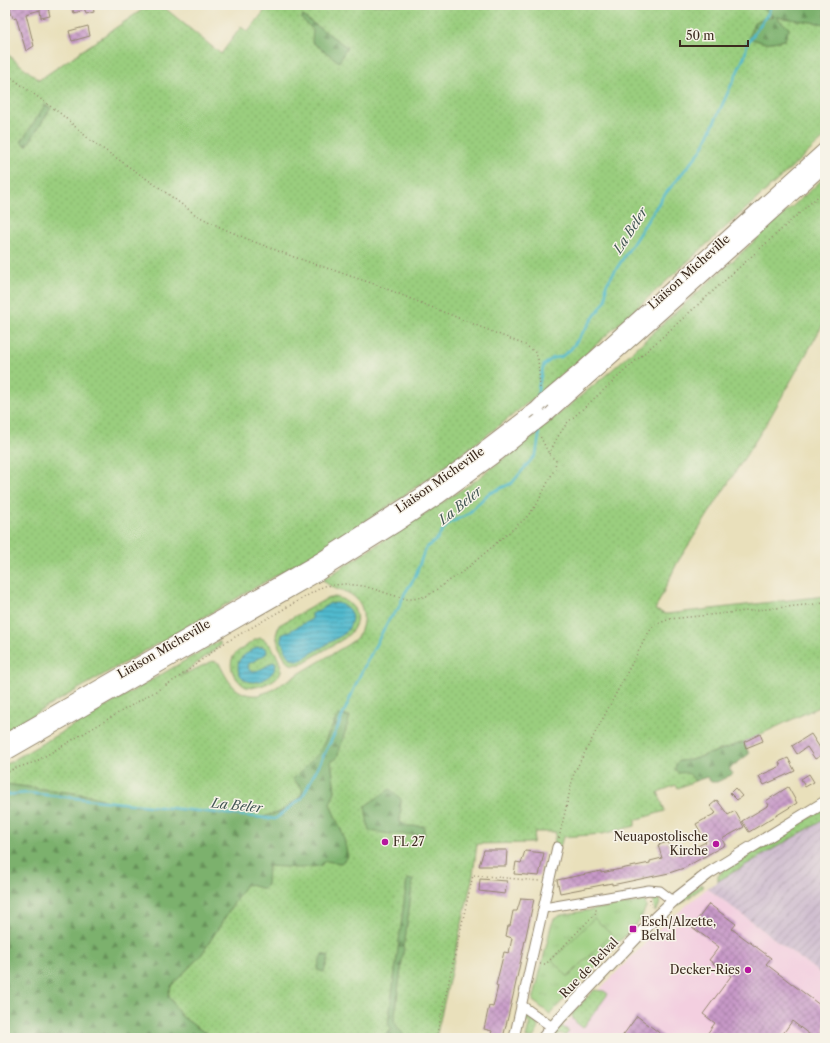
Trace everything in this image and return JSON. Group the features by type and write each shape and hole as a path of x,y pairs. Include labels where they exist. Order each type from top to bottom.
{"highway":[{"name":"Liaison Micheville","path":"5,741 321,559 425,492 467,462 540,417 587,364 825,149"},
{"name":"Liaison Micheville","path":"5,754 320,573 440,496 499,453 674,302 825,165"}],"main road":[{"name":"Rue de Belval","path":"543,1038 656,917 674,900 709,873 825,802"}],"street":[{"path":"514,1038 557,847"},
{"path":"544,908 649,890 660,891 674,900"},
{"path":"522,1005 552,1027"}],"path":[{"path":"5,73 56,110 90,140 196,215 252,241 377,285 525,345 534,351 538,358 540,388"},
{"path":"550,454 557,438 567,423 825,190"},
{"path":"5,774 13,769 35,762 178,678 221,645 324,586 345,584 364,586 405,599 427,596 464,570 526,518 537,504 555,468 556,461 550,454 540,417"},
{"path":"557,847 574,773 647,634 654,625 670,619 825,602"},
{"path":"436,1038 473,876 549,882"},
{"path":"649,890 651,911 656,917"},
{"path":"531,964 546,964 596,913 597,899"}],"shaded area":[{"path":"825,819 825,977 707,888"},
{"path":"707,888 825,977 825,1038 568,1038 565,1036 569,1031 563,1027 572,1017 574,1021 604,991 599,990 662,926"}],"green space":[{"path":"149,5 161,5 221,54 241,27 248,32 269,5 759,5 774,16 749,38 765,43 785,40 775,16 825,24 825,137 577,362 509,418 457,458 386,508 319,551 5,731 5,52 39,80"},
{"path":"759,5 825,5 825,24 776,17 789,28 785,40 765,43 749,38 754,22 773,16"},
{"path":"303,16 347,47 339,62 312,42 313,30 301,18"},
{"path":"45,105 51,108 27,146 21,142"},
{"path":"825,177 825,321 768,421 677,563 655,610 666,614 825,596 825,704 744,742 691,760 679,761 695,781 678,788 676,785 658,792 665,811 635,820 635,826 602,834 563,837 560,847 553,847 556,832 535,832 533,843 477,844 473,875 436,1038 398,1038 392,1030 380,1038 259,1038 258,1035 253,1038 215,1038 199,1029 180,1015 168,994 171,986 202,954 246,883 264,889 268,866 325,861 341,863 343,835 330,804 335,791 331,761 338,715 319,753 293,779 303,790 300,797 280,812 259,818 114,803 89,795 5,784 5,765 219,641 221,645 180,676 213,661 219,663 233,686 250,695 258,695 270,691 349,643 357,637 362,627 363,615 360,605 351,594 332,588 323,580 475,481 529,439 612,370"},
{"path":"335,597 349,603 354,608 357,620 351,632 345,638 301,664 293,665 287,662 279,647 276,635 279,625 326,599"},
{"path":"261,638 268,643 274,651 280,664 281,671 276,678 266,684 250,688 246,687 241,684 234,675 231,666 232,659 238,651 255,640"},
{"path":"338,715 350,716 337,758 331,761 335,791 330,804 343,835 348,857 341,863 325,861 320,866 299,868 268,866 267,885 264,889 246,884 202,954 171,986 168,994 180,1015 199,1029 215,1038 5,1038 5,784 89,795 114,803 259,818 280,812 300,797 303,790 293,779 319,753"},
{"path":"744,742 749,754 729,769 733,774 717,782 711,782 707,777 695,781 688,774 678,773 675,769 676,764 679,761 691,760"},
{"path":"390,789 401,799 400,822 408,826 424,826 424,835 391,834 369,831 365,806"},
{"path":"825,808 825,819 718,881 718,876 725,868"},
{"path":"407,879 413,880 394,1022 406,1038 380,1038 392,1030 388,1024"},
{"path":"701,884 704,886 679,905 677,903"},
{"path":"652,894 658,898 660,902 655,912"},
{"path":"645,901 646,907 640,920 550,1014 533,1001 554,919 561,915"},
{"path":"594,918 611,934 568,977 552,960"},
{"path":"322,954 329,956 324,972 317,970"},
{"path":"594,990 604,991 608,994 583,1028 574,1020 572,1013"},
{"path":"524,1017 527,1017 538,1025 533,1038 526,1038 530,1022 523,1020"},
{"path":"559,1026 569,1031 565,1036 560,1033 556,1038 548,1038"}],"water":[{"path":"335,603 346,607 351,614 351,624 344,634 300,660 290,657 281,639 282,635 312,619 312,614 329,604"},
{"path":"257,647 263,647 267,652 248,665 249,670 255,671 273,662 276,663 270,675 257,682 252,682 242,678 238,664 244,655"}],"building":[{"path":"9,5 51,5 51,7 48,8 50,16 41,18 40,10 26,14 34,46 26,51 16,17 13,18"},
{"path":"71,5 95,5 95,7 93,7 94,12 86,14 85,10 74,13"},
{"path":"88,26 90,36 72,41 69,31"},
{"path":"760,734 763,741 746,748 744,742"},
{"path":"811,734 824,754 815,759 807,747 797,754 792,746"},
{"path":"788,758 795,771 764,785 759,776 781,766 779,762"},
{"path":"809,774 814,782 805,787 801,779"},
{"path":"788,787 797,803 749,832 742,821 769,805 766,801"},
{"path":"735,788 742,796 737,800 730,793"},
{"path":"717,800 728,815 735,811 744,827 722,839 725,845 684,868 669,873 612,885 612,883 560,893 557,880 650,863 650,861 662,858 658,845 668,842 672,855 678,852 679,855 706,842 696,824 716,813 710,806"},
{"path":"484,850 507,850 506,866 479,866"},
{"path":"525,851 544,853 539,876 514,874 516,862 521,863"},
{"path":"480,879 507,881 505,894 479,891"},
{"path":"521,898 534,899 513,996 503,1038 490,1038 492,1031 484,1029 489,1006 493,1007 498,986 496,985 504,952 509,953 512,938 506,936 508,926 510,926 513,911 517,911"},
{"name":"Decker-Ries","path":"709,904 736,924 732,929 771,958 766,964 825,1009 825,1038 814,1038 792,1021 780,1038 704,1038 715,1023 703,1014 731,976 709,960 719,947 692,927"},
{"path":"637,1016 666,1038 621,1038"}],"waterway":[{"name":"La Beler","path":"538,401 538,389 544,365 553,358 561,357 571,349 606,300 606,285 662,198 702,149 745,55 747,44 769,12 770,5"},
{"name":"La Beler","path":"5,795 28,793 275,819 302,798 336,731 360,675 388,621 398,609 405,593 415,577 425,549 436,540 448,524 468,514 488,494 512,483 536,454 539,437 538,428"}],"place":[{"name":"FL 27","path":"385,842"},
{"name":"Neuapostolische Kirche","path":"716,844"},
{"name":"Esch/Alzette, Belval","path":"633,929"},
{"name":"Decker-Ries","path":"748,970"}]}
